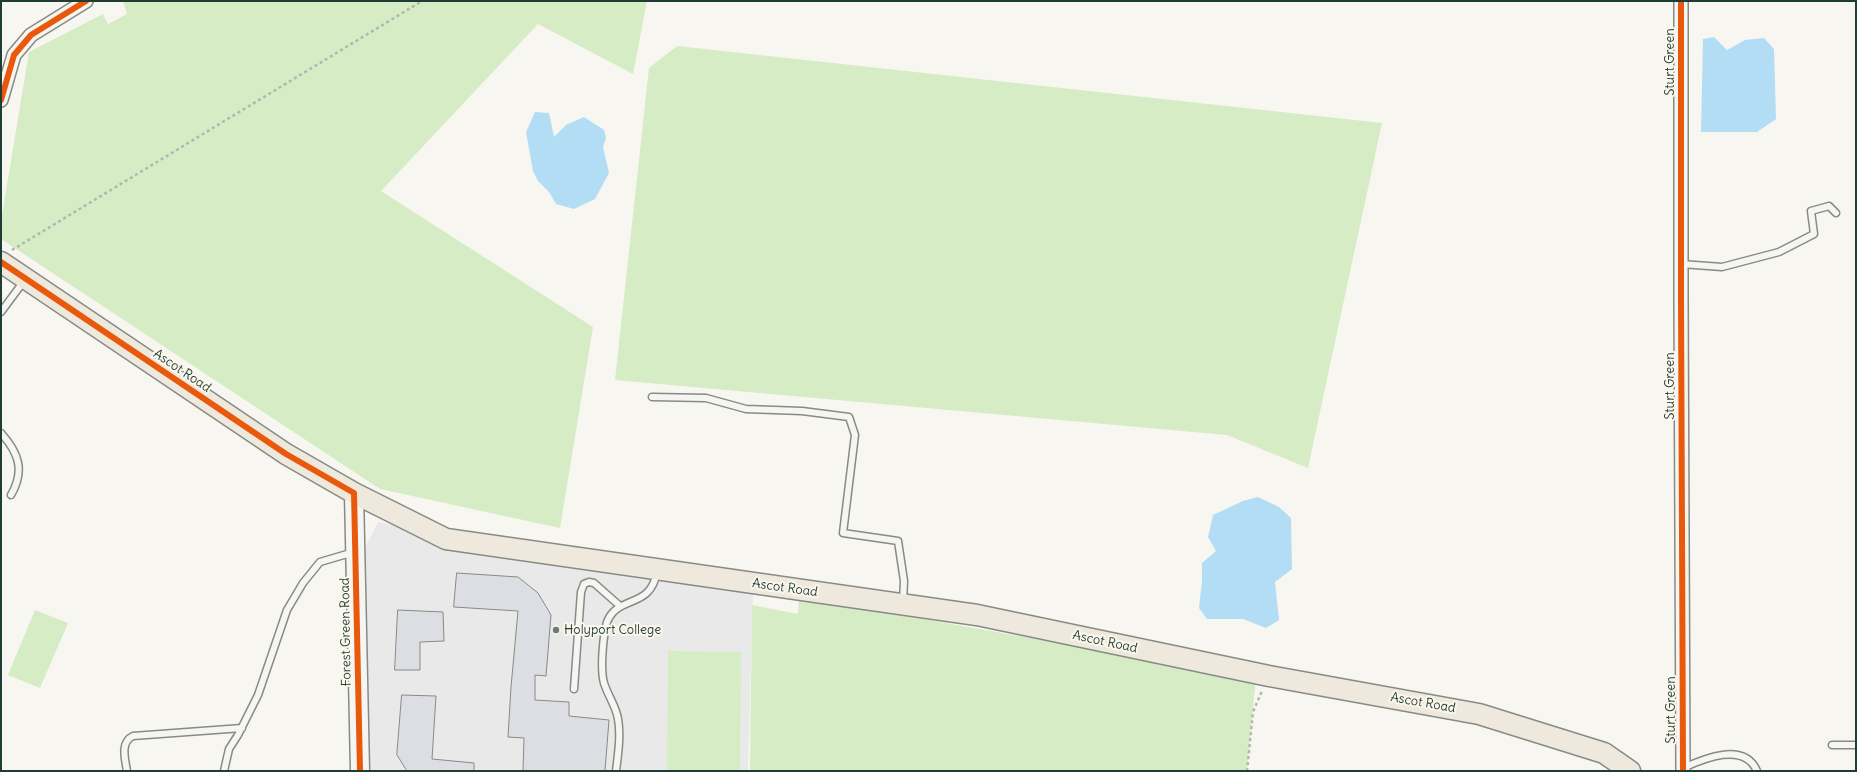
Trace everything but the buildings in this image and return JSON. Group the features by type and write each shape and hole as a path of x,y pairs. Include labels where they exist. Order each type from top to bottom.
{"main road":[{"name":"Ascot Road","path":"4,258 26,278 286,454 354,493 446,539 977,615 1269,676 1479,714 1604,754 1630,771"},
{"name":"Forest Green Road","path":"354,493 360,771"}],"street":[{"path":"1,100 14,56 31,35 86,1"},
{"name":"Sturt Green","path":"1681,1 1683,770"}],"lane":[{"path":"1681,264 1722,267 1779,252 1814,234 1810,211 1829,206 1836,213"},
{"path":"1,312 26,278"},
{"path":"652,397 706,398 746,409 802,411 849,417 855,435 843,533 898,541 904,581 903,604"},
{"path":"1,433 15,455 19,467 18,482 11,495"},
{"path":"224,771 228,749 242,728 258,694 287,610 303,583 320,562 355,551"},
{"path":"616,771 619,738 618,720 615,704 604,681 602,667 608,622 611,615 620,606 641,598 651,590 657,569"},
{"path":"574,689 581,592 584,584 589,582 594,583 620,606"},
{"path":"127,771 125,744 128,738 133,736 242,728"},
{"path":"1832,745 1856,745"},
{"path":"1683,770 1710,757 1728,754 1742,756 1754,764 1757,771"}],"path":[{"path":"4,258 422,1"},
{"path":"1246,771 1253,712 1269,676"}],"shaded area":[{"name":"Holyport College","path":"378,522 753,588 748,771 363,771 360,596 364,550"}],"green space":[{"path":"123,1 647,1 633,74 538,24 381,191 593,327 560,528 380,489 1,239 1,221 29,52 103,14 108,24 127,14"},
{"path":"677,46 1382,123 1308,468 1227,435 615,380 649,68"},
{"path":"799,597 1256,678 1247,771 750,771 752,605 798,614"},
{"path":"35,610 68,623 40,688 8,675"},
{"path":"668,651 741,652 740,771 667,771"}],"water":[{"path":"1714,37 1727,50 1745,40 1764,38 1774,49 1776,119 1757,132 1701,132 1703,39"},
{"path":"535,112 549,113 554,137 566,125 584,117 604,130 606,138 603,147 609,173 595,199 574,209 556,204 549,192 538,181 533,171 526,132"},
{"path":"1258,497 1279,507 1291,518 1292,569 1275,582 1279,620 1266,628 1243,619 1207,619 1199,608 1202,563 1216,551 1208,537 1213,515 1243,501"}],"cycle path":[{"path":"1,100 14,55 31,35 86,1"},
{"path":"1681,1 1683,771"},
{"path":"1,262 286,454 354,493 360,771"}],"place":[{"name":"Holyport College","path":"556,630"}]}
